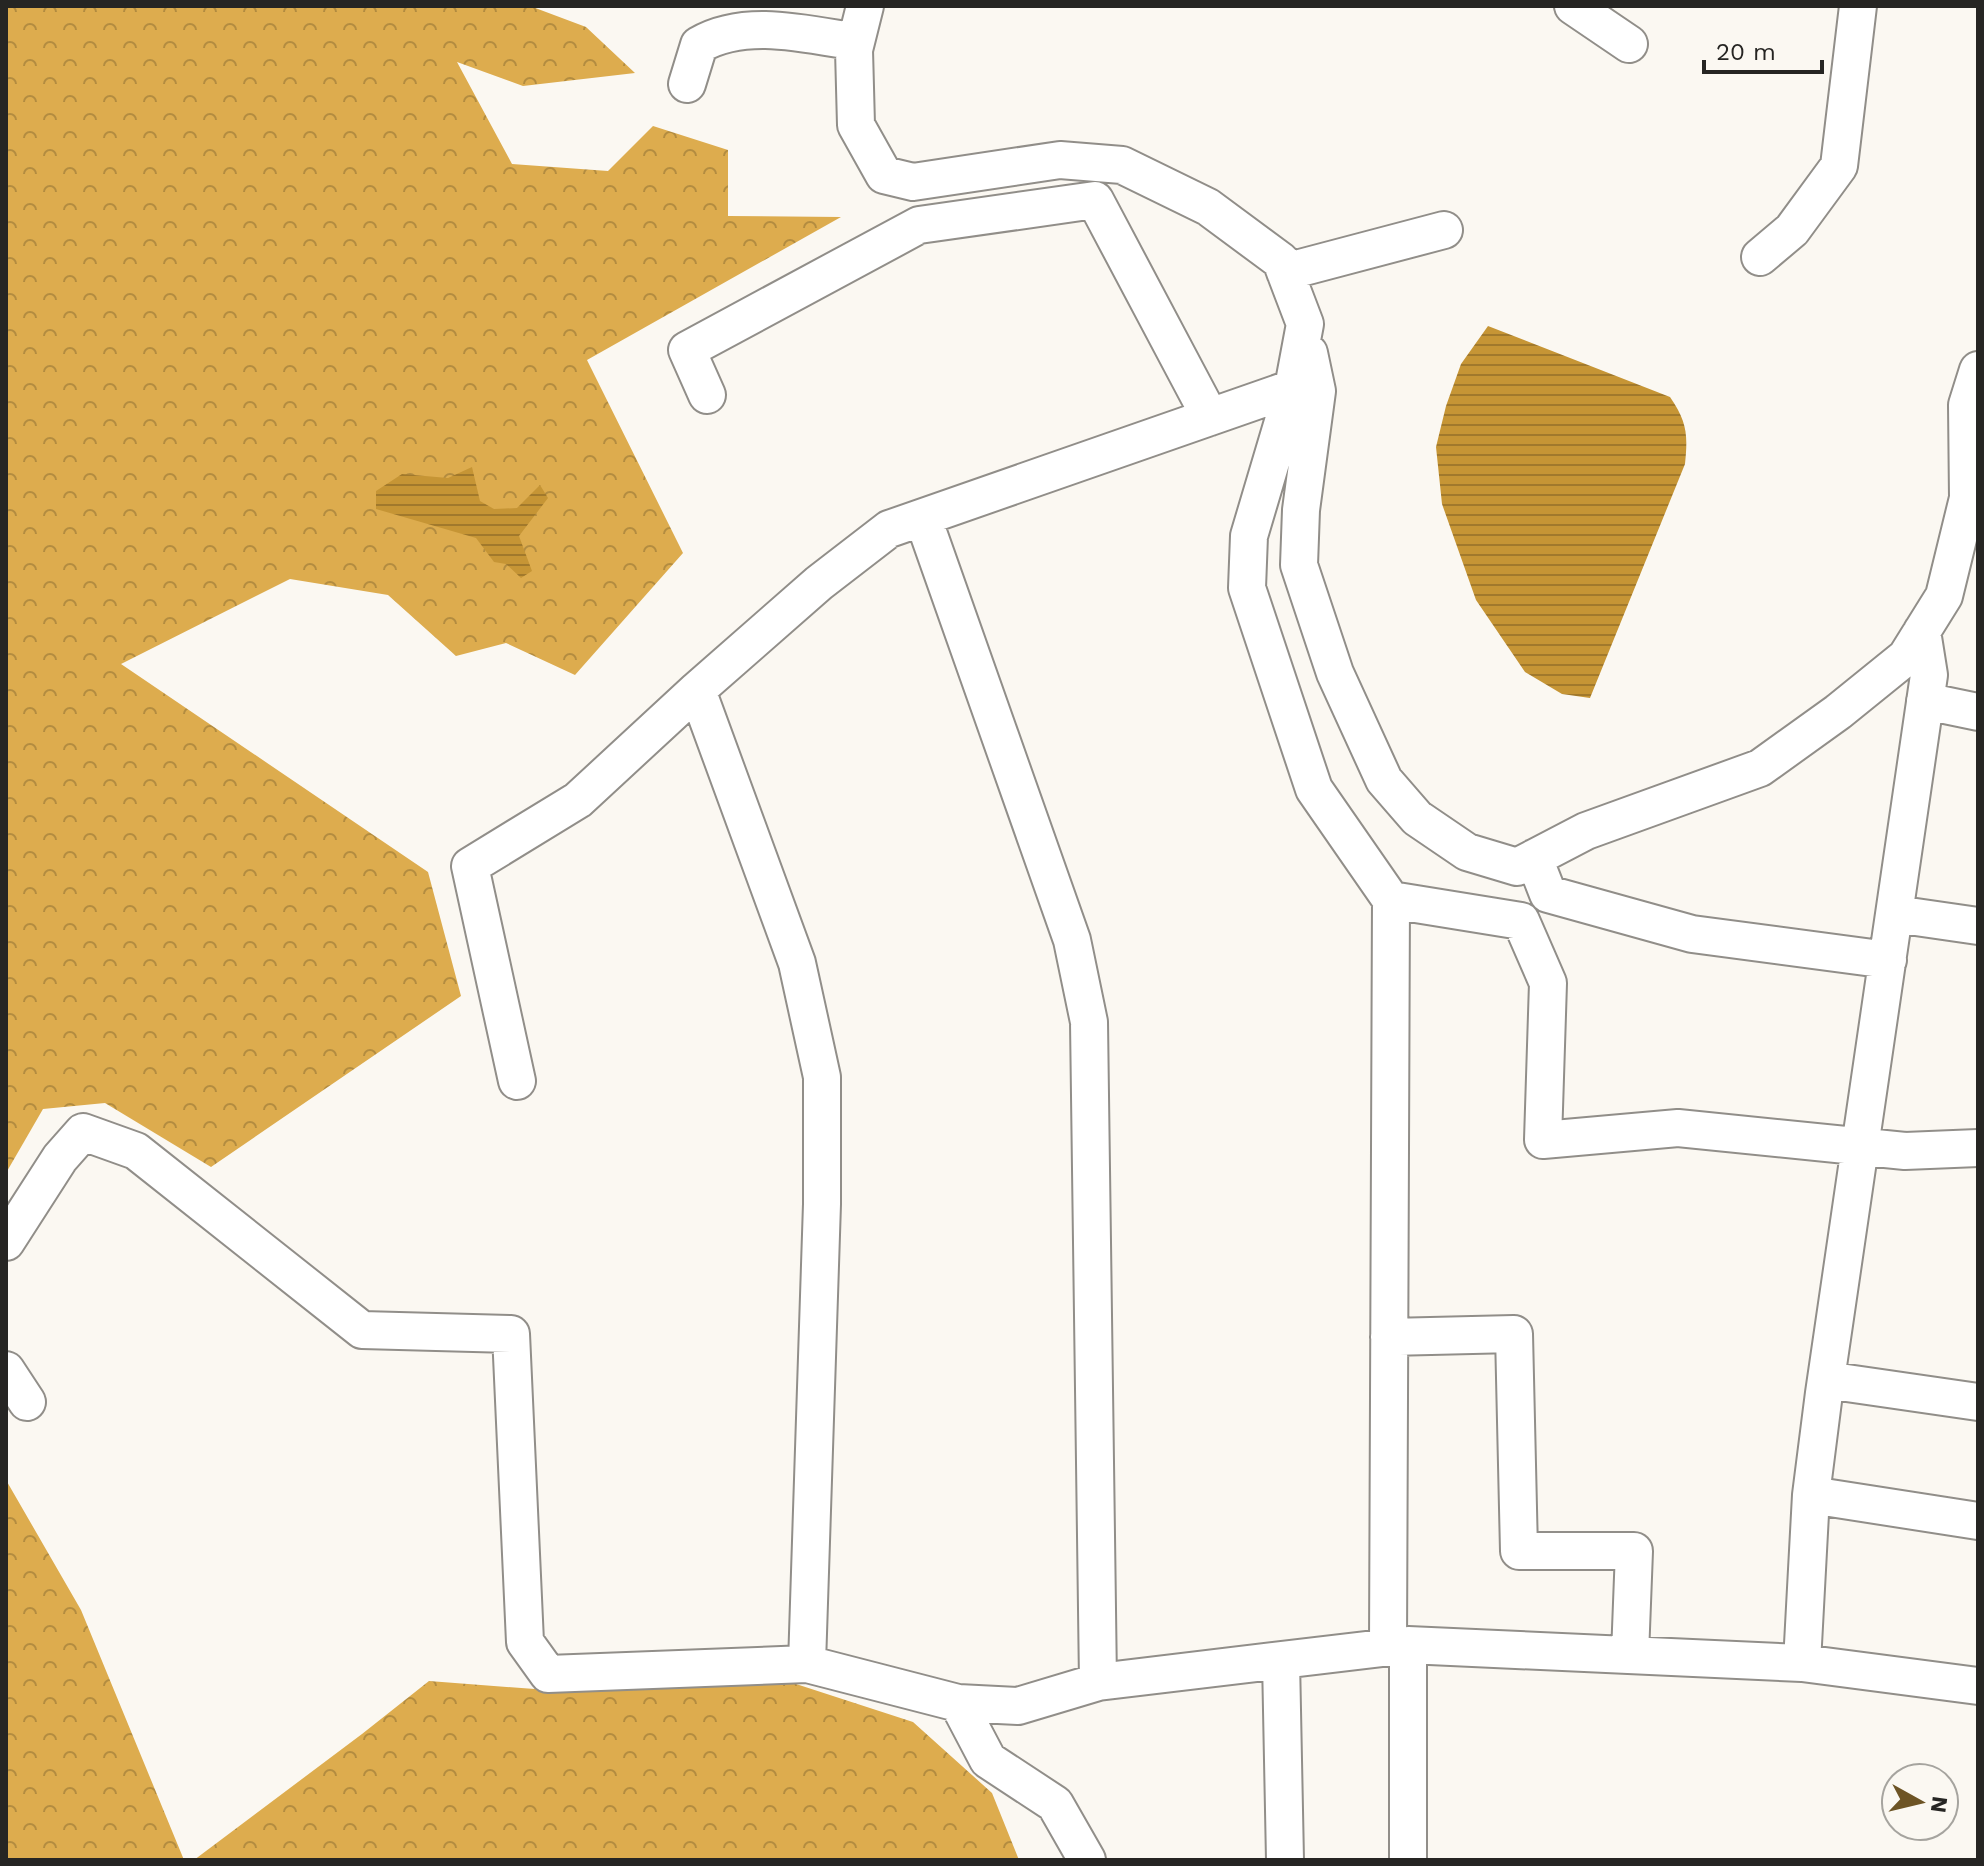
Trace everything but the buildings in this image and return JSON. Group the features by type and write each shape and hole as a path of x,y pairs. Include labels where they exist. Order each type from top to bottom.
{"street":[{"path":"865,6 856,42 856,125 884,175 913,182 1060,160 1122,165 1208,207 1281,261 1305,324 1293,388 1249,536 1247,588 1314,789 1391,900 1389,1337 1408,1860"},
{"path":"1573,6 1629,44"},
{"path":"1760,257 1792,230 1839,166 1858,6"},
{"path":"687,84 699,45 717,34 784,30 856,42"},
{"path":"707,395 687,350 919,225 1095,200 1210,417"},
{"path":"1285,272 1444,230"},
{"path":"1304,332 1317,391 1301,510 1299,565 1335,673 1384,780 1417,818 1467,852 1517,867 1586,831 1760,768 1838,712 1906,657 1944,596 1973,498 1967,405 1978,370"},
{"path":"517,1081 470,866 578,800 819,583 889,529 1293,388"},
{"path":"923,518 1072,940 1089,1022 1098,1682"},
{"path":"1802,1663 1811,1495 1929,675 1922,631"},
{"path":"697,690 797,963 822,1077 822,1204 807,1664"},
{"path":"1925,701 1978,712"},
{"path":"1534,858 1548,894 1692,934 1888,960"},
{"path":"1391,900 1521,921 1548,983 1543,1140 1678,1128 1905,1151 1978,1148"},
{"path":"1895,914 1978,926"},
{"path":"6,1242 60,1158 83,1132 136,1151 362,1330 511,1334 525,1642 548,1674 807,1664 958,1703 1018,1706 1098,1682 1398,1646 1802,1663 1978,1686"},
{"path":"1389,1337 1514,1334 1519,1551 1634,1551 1630,1655"},
{"path":"6,1370 27,1402"},
{"path":"1826,1380 1978,1402"},
{"path":"1811,1495 1978,1521"},
{"path":"1281,1660 1285,1860"},
{"path":"958,1703 988,1760 1055,1804 1087,1860"}],"green space":[{"path":"6,6 530,6 586,27 635,73 523,86 457,62 512,164 608,171 653,126 728,150 728,216 841,217 587,360 683,553 575,675 506,643 456,656 388,595 290,579 121,664 428,872 461,996 211,1167 105,1103 43,1109 6,1173"},
{"path":"6,1480 81,1610 184,1860 6,1860"},
{"path":"429,1681 548,1690 793,1683 913,1722 992,1793 1019,1860 194,1860"}],"shaded area":[{"path":"1488,326 1670,397 1683,421 1685,464 1590,698 1562,694 1525,672 1476,600 1442,504 1436,447 1446,406 1461,364"},
{"path":"472,467 480,501 494,509 517,508 540,485 548,498 519,536 532,571 521,578 506,564 494,562 476,538 376,509 376,491 402,474 448,478"}]}
